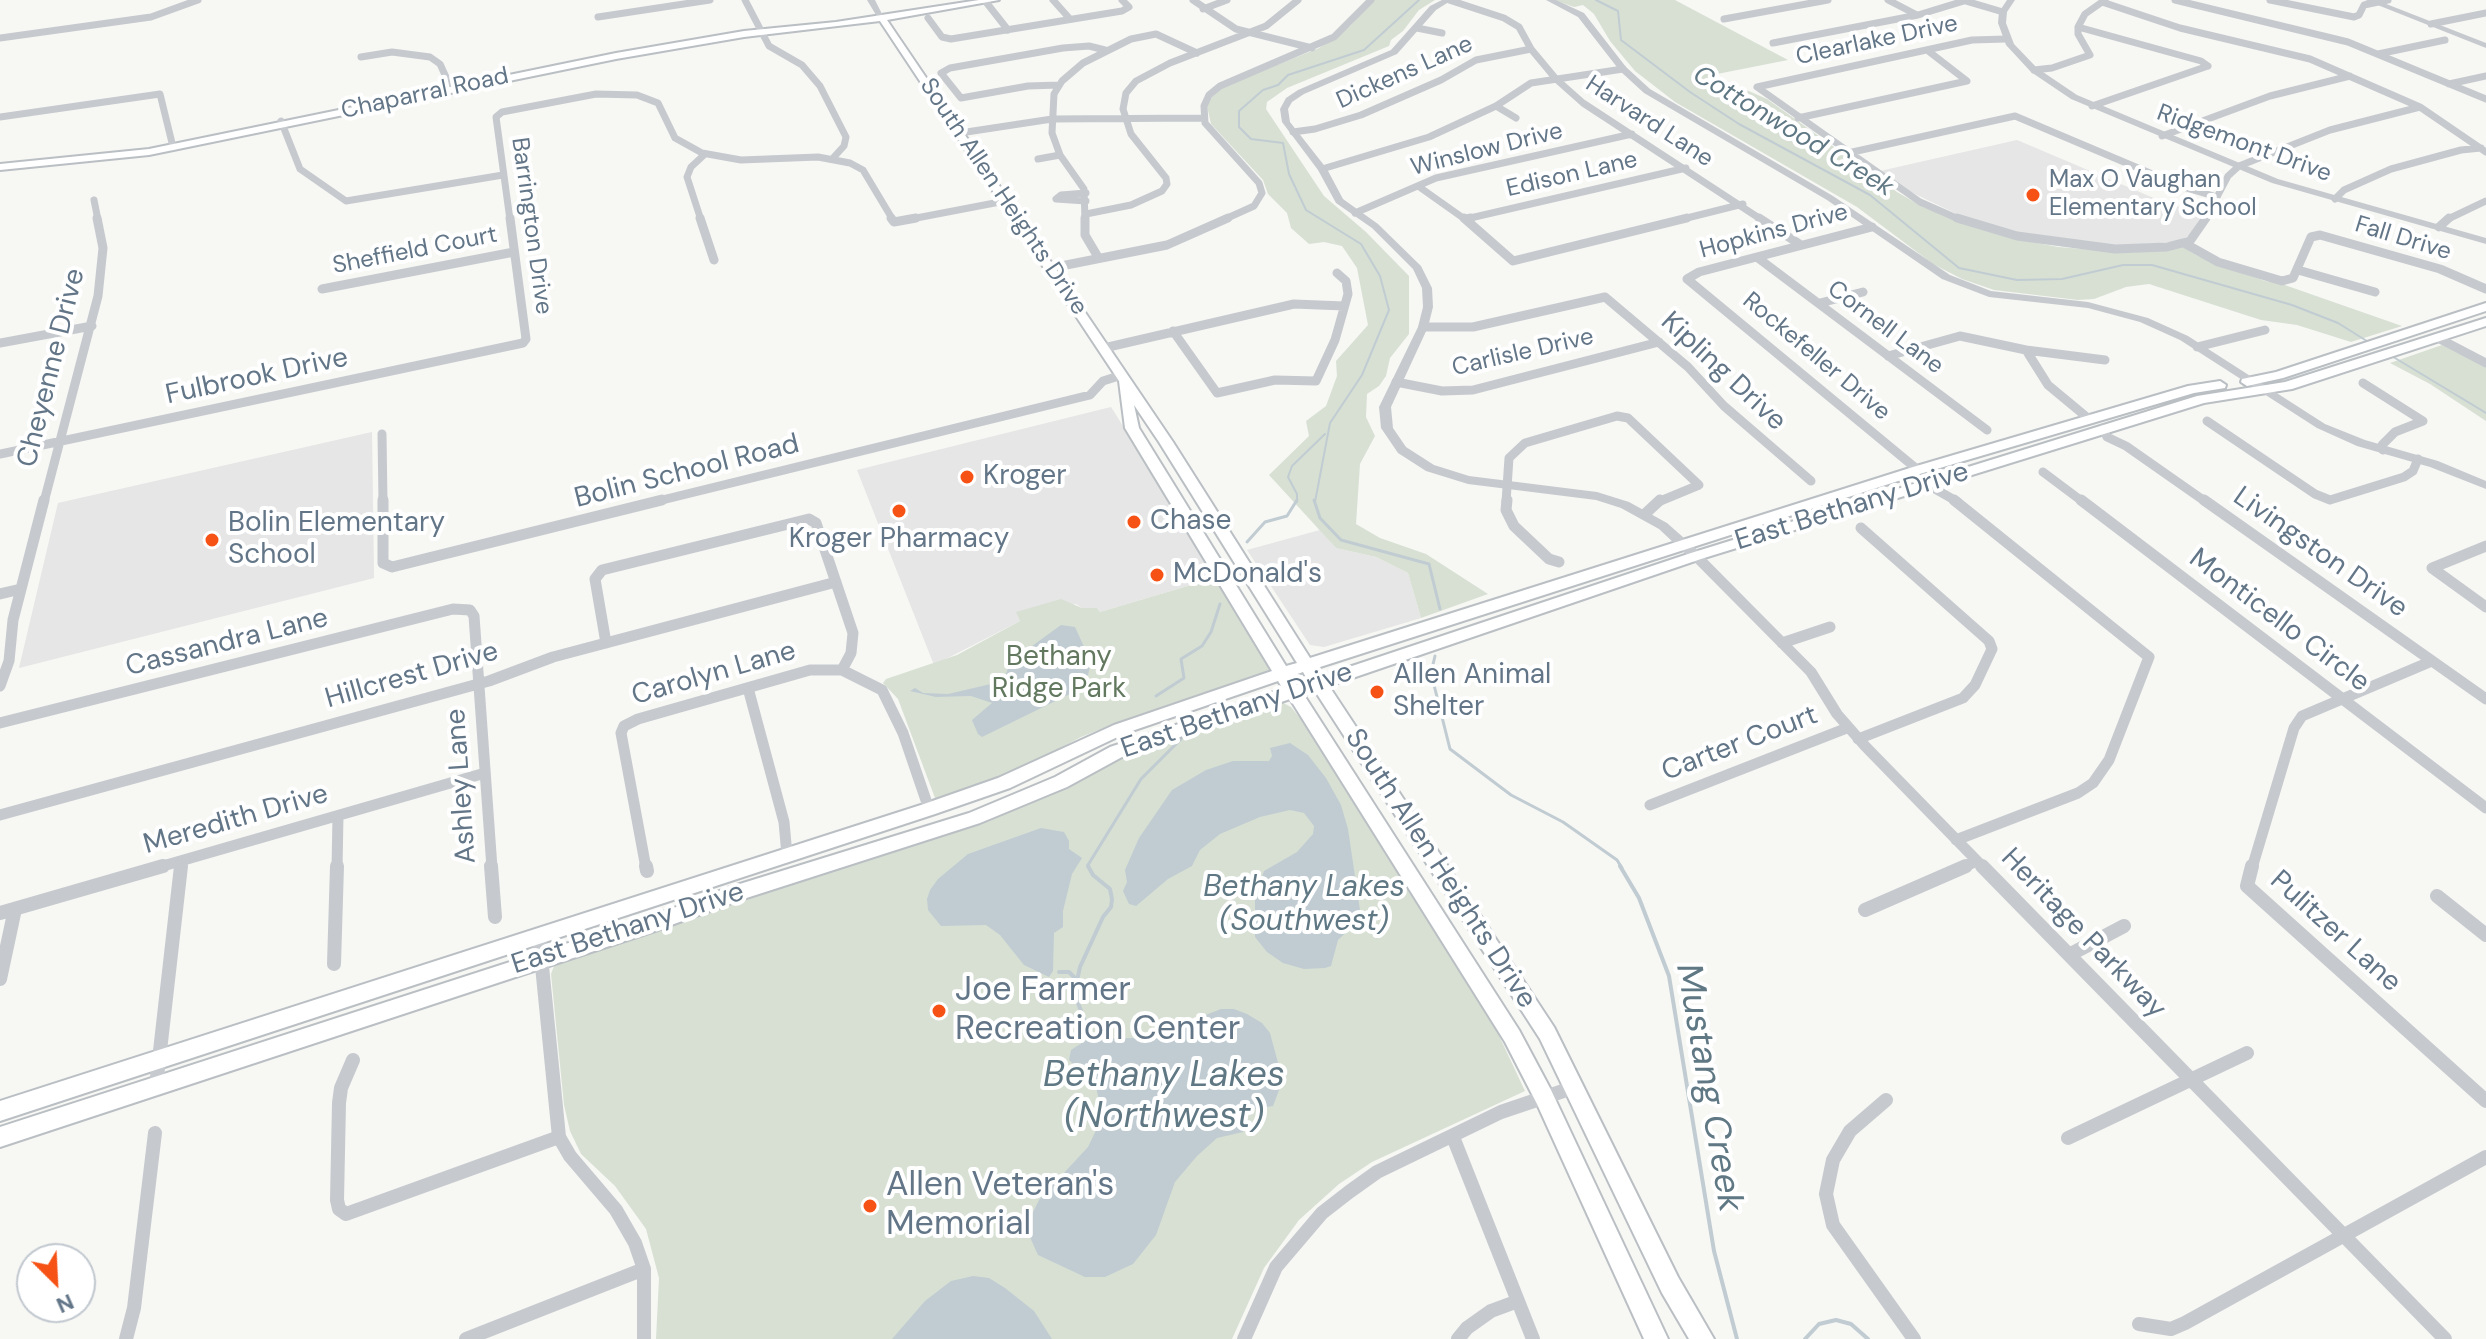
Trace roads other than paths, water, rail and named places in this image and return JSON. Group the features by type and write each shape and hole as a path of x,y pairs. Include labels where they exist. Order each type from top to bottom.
{"main road":[{"name":"Chaparral Road","path":"0,165 108,158 450,87 760,31 850,23 990,1"},
{"name":"South Allen Heights Drive","path":"882,18 1163,437 1307,666 1547,1033 1670,1285 1702,1339"},
{"name":"East Bethany Drive","path":"0,1137 974,818 1033,795 1116,752 1287,682 1307,666 1918,470 2193,389 2250,382 2486,307"},
{"name":"East Bethany Drive","path":"0,1111 929,809 1004,783 1120,729 1287,682 1319,682 1932,481 2202,399 2308,380 2486,322"},
{"name":"South Allen Heights Drive","path":"1122,376 1132,428 1287,682 1512,1036 1544,1097 1656,1339"},
{"path":"1127,404 1137,408 1163,437"},
{"path":"2089,419 2103,429"},
{"path":"1918,470 1932,481"},
{"path":"1779,529 1778,524 1782,521 1834,496"},
{"path":"1196,530 1217,524"},
{"path":"1398,858 1426,846"},
{"path":"787,855 790,878"}],"street":[{"path":"0,38 144,18 174,11 198,0"},
{"path":"598,17 710,0"},
{"path":"745,0 771,48 802,65 817,81 846,137 844,146 833,158"},
{"path":"871,0 882,18"},
{"path":"1053,0 1070,19"},
{"path":"928,18 946,39 1127,9 1129,7 1122,0"},
{"path":"1193,0 1203,9 1250,33 1313,48"},
{"path":"1203,9 1227,0"},
{"path":"1086,214 1131,205 1162,191 1167,184 1131,134 1122,106 1126,93 1136,81 1170,63 1272,23 1298,0"},
{"path":"1204,118 1209,95 1220,86 1334,37 1371,0"},
{"path":"1448,0 1433,8 1394,52 1289,100 1284,109 1284,117 1322,169 1339,201 1375,226 1422,276 1428,295 1423,327 1385,407 1385,420 1402,450 1420,463 1453,476 1597,496 1645,514 1696,556"},
{"name":"Harvard Lane","path":"1448,0 1512,22 1522,31 1531,49 1556,79 1583,103 1743,204 1801,245"},
{"path":"1550,0 1581,15 1623,69 1665,103 1830,198 1927,266 1964,285 2021,299 2107,308 2162,327 2321,426 2486,485"},
{"path":"1724,19 1828,0"},
{"path":"1888,0 1918,15"},
{"path":"2006,39 2003,12 2011,0"},
{"path":"2175,0 2231,16 2314,33 2378,54 2486,99"},
{"path":"2270,0 2293,2 2354,17 2359,15 2361,7 2372,1 2388,0"},
{"path":"990,1 1008,30"},
{"path":"1773,43 1918,15 1963,1 2003,12"},
{"path":"2034,70 2052,68 2090,55 2082,43 2078,27 2085,14 2103,1 2180,28 2296,54 2420,107 2484,150"},
{"path":"2372,1 2486,46"},
{"path":"2431,24 2486,13"},
{"path":"2078,27 2208,66 2092,106"},
{"path":"1417,28 1442,33"},
{"path":"1098,257 1085,235 1086,197 1060,155 1052,133 1051,105 1059,85 1083,63 1131,39 1154,34 1197,53"},
{"name":"Clearlake Drive","path":"1798,118 1757,86 1972,40 2006,39"},
{"name":"Ridgemont Drive","path":"2006,39 2034,70 2092,106 2162,136 2335,199 2486,241"},
{"path":"2378,54 2445,40"},
{"path":"1059,85 1028,86 959,97 942,71 1073,47 1105,50"},
{"name":"Dickens Lane","path":"1293,132 1361,115 1441,80 1453,70 1476,60 1531,49"},
{"path":"1798,118 1967,81 1927,50"},
{"path":"361,57 401,52 430,57 440,64 450,87"},
{"path":"1322,169 1426,139 1496,106 1525,86 1623,69"},
{"path":"2162,136 2270,96 2350,76"},
{"path":"2449,84 2486,76"},
{"path":"0,117 160,94 173,146"},
{"name":"Barrington Drive","path":"523,343 526,339 497,114 596,94 641,95 661,105 677,140 705,154"},
{"path":"1496,106 1516,118"},
{"path":"1798,118 1920,202 1994,230 2041,241 2095,248 2151,248 2184,243 2196,236 2228,176 2239,166 2330,130 2420,107"},
{"path":"1848,153 2015,116 2183,187 2217,197"},
{"path":"960,133 1052,119 1204,118"},
{"path":"1051,268 1167,245 1243,213 1259,200 1262,193 1259,183 1204,118"},
{"path":"282,123 300,169 346,201 503,175"},
{"name":"Winslow Drive","path":"1355,213 1436,178 1632,134"},
{"path":"2335,199 2344,190 2391,169 2461,150 2484,150"},
{"path":"714,260 687,177 691,167 705,154 751,160 833,158 863,170 894,222 1005,201"},
{"path":"1038,159 1060,155"},
{"name":"Edison Lane","path":"1466,219 1686,168"},
{"path":"1418,186 1466,219 1507,258 1523,259 1743,204"},
{"name":"Cheyenne Drive","path":"0,686 9,661 9,637 21,589 92,326 103,259 101,228 94,200"},
{"path":"2439,227 2448,218 2486,201"},
{"name":"Hopkins Drive","path":"1687,277 1872,227"},
{"name":"Fall Drive","path":"2298,270 2311,237 2317,235 2440,269 2483,289"},
{"path":"2184,243 2210,259 2265,278 2289,280 2298,270 2375,292"},
{"name":"Sheffield Court","path":"322,289 514,252"},
{"name":"Cornell Lane","path":"1758,258 1987,430"},
{"path":"1173,331 1217,393 1275,380 1318,380 1335,340 1348,294 1346,281 1337,273"},
{"name":"Rockefeller Drive","path":"1687,277 1782,355 1820,392 1918,470"},
{"path":"1820,303 1863,292"},
{"name":"Kipling Drive","path":"1423,327 1473,327 1605,297 1688,367 1724,406 1811,481"},
{"path":"1104,348 1294,304 1344,306"},
{"path":"0,343 92,326"},
{"path":"2197,347 2265,330"},
{"path":"1888,356 1960,336 2026,350 2105,360"},
{"path":"2438,338 2486,363"},
{"name":"Carlisle Drive","path":"1396,382 1442,391 1473,390 1659,342"},
{"name":"Fulbrook Drive","path":"0,454 523,343"},
{"path":"2026,350 2048,385 2089,419"},
{"name":"Bolin School Road","path":"382,434 383,563 392,567 1090,395 1103,381 1122,376"},
{"path":"2363,383 2423,421 2395,432 2382,445 2383,450"},
{"path":"1559,562 1549,559 1514,526 1506,510 1509,458 1525,443 1625,417 1699,485 1662,499 1645,514"},
{"path":"2207,421 2315,494 2330,500 2404,477 2413,471 2418,459"},
{"name":"Livingston Drive","path":"2103,429 2107,437 2126,446 2486,699"},
{"name":"Monticello Circle","path":"2043,472 2486,808"},
{"path":"1932,481 1935,489 1957,502 2149,657 2109,760 2093,783 2078,793 1956,840"},
{"path":"606,643 595,579 598,573 809,519 816,523 853,633 851,653 842,670"},
{"path":"1858,739 1963,698 1975,685 1992,649 1989,641 1861,528"},
{"path":"2486,546 2436,564 2433,569 2486,607"},
{"name":"Heritage Parkway","path":"1696,556 1821,685 1847,728 2445,1339"},
{"name":"Hillcrest Drive","path":"0,815 479,684 553,657 836,582"},
{"path":"0,594 21,589"},
{"name":"Ashley Lane","path":"465,608 474,616 495,917"},
{"name":"Cassandra Lane","path":"0,723 44,715 465,608"},
{"path":"1782,643 1830,627"},
{"name":"Pulitzer Lane","path":"2432,661 2302,716 2294,728 2247,877 2247,886 2486,1101"},
{"name":"Carolyn Lane","path":"647,871 621,730 627,723 638,719 810,670 842,670 882,690 903,733 929,809"},
{"path":"748,688 775,783 784,822 787,855"},
{"name":"Carter Court","path":"1650,805 1847,728"},
{"name":"Meredith Drive","path":"0,913 485,773"},
{"path":"334,964 338,816"},
{"path":"156,1086 182,861"},
{"path":"1865,910 1977,861"},
{"path":"2437,896 2486,935"},
{"path":"0,979 15,909"},
{"path":"2069,955 2124,926"},
{"path":"539,936 559,1137 570,1156 616,1210 635,1243 644,1269 647,1314 644,1339"},
{"path":"2068,1138 2247,1053"},
{"path":"353,1060 341,1088 339,1103 337,1200 339,1209 346,1214 559,1137"},
{"path":"1244,1339 1276,1267 1322,1213 1377,1172 1501,1112 1575,1087"},
{"path":"1886,1100 1850,1131 1833,1160 1826,1194 1833,1225 1914,1339"},
{"path":"126,1339 134,1308 155,1133"},
{"path":"1453,1137 1533,1339"},
{"path":"2139,1324 2171,1329 2185,1323 2486,1157"},
{"path":"466,1339 644,1269"},
{"path":"1458,1339 1467,1328 1491,1311 1518,1301"}],"water":[{"path":"1061,625 1075,627 1091,662 1088,675 1081,680 1078,690 982,737 972,720 992,703 971,696 936,697 910,691 915,688 923,693 948,694 995,683 1005,677 1010,662"},
{"name":"Bethany Lakes (Southwest)","path":"1290,743 1308,755 1326,778 1341,805 1348,829 1360,910 1357,922 1338,940 1331,966 1325,968 1304,969 1283,963 1267,952 1255,937 1255,896 1264,871 1297,852 1313,834 1314,826 1304,813 1290,810 1260,817 1220,834 1200,850 1192,866 1168,879 1136,906 1129,904 1123,891 1127,882 1125,870 1139,838 1172,790 1206,770 1233,761 1269,761 1272,756 1270,748"},
{"path":"1041,828 1064,832 1069,849 1082,858 1072,874 1063,911 1063,927 1054,933 1053,971 1049,977 1024,965 1000,935 986,925 941,926 928,910 927,899 938,879 968,854"},
{"name":"Bethany Lakes (Northwest)","path":"1221,1009 1234,1009 1247,1014 1262,1023 1270,1033 1281,1074 1281,1085 1273,1106 1254,1109 1246,1117 1243,1132 1217,1138 1197,1156 1175,1182 1156,1235 1133,1264 1105,1277 1085,1277 1038,1255 1029,1235 1030,1218 1039,1200 1088,1147 1100,1122 1096,1087 1069,1060 1071,1050 1088,1039 1133,1038 1167,1030"},
{"path":"973,1276 989,1278 1034,1311 1052,1339 892,1339 925,1301 951,1281"}],"waterway":[{"name":"Mustang Creek","path":"1315,502 1330,423 1362,375 1389,310 1380,276 1361,244 1306,210 1289,174 1283,143 1251,139 1239,127 1239,111 1263,90 1278,85 1288,75 1364,50 1419,0"},
{"name":"Cottonwood Creek","path":"1596,0 1618,11 1621,40 1690,92 1739,124 1870,195 1959,268 2017,280 2062,279 2123,265 2152,265 2292,305 2338,323 2370,343"},
{"name":"Cottonwood Creek","path":"2390,355 2486,413"},
{"path":"1297,500 1288,477 1292,466 1325,434"},
{"path":"1247,542 1265,522 1287,516 1297,500"},
{"name":"Mustang Creek","path":"1314,500 1320,518 1341,540 1429,564 1440,609"},
{"path":"1156,696 1184,678 1181,659 1202,646 1211,632 1220,604"},
{"name":"Mustang Creek","path":"1435,656 1431,673 1450,749 1511,795 1563,822 1617,860 1622,868"},
{"path":"1089,868 1141,779 1181,739"},
{"name":"Mustang Creek","path":"1620,866 1639,898 1669,976 1714,1251 1737,1339"},
{"path":"1089,868 1110,889 1112,899 1111,907 1103,917 1080,967 1076,985 1078,1003 1090,1034"},
{"path":"1059,972 1069,972 1077,980"},
{"name":"Mustang Creek","path":"1805,1339 1819,1324 1836,1320 1851,1324 1868,1339"}],"place":[{"name":"Max O Vaughan Elementary School","path":"2033,195"},
{"name":"Kroger","path":"967,477"},
{"name":"Kroger Pharmacy","path":"899,511"},
{"name":"Chase","path":"1134,522"},
{"name":"Bolin Elementary School","path":"212,540"},
{"name":"McDonald's","path":"1157,575"},
{"name":"Allen Animal Shelter","path":"1377,692"},
{"name":"Joe Farmer Recreation Center","path":"939,1011"},
{"name":"Allen Veteran's Memorial","path":"870,1206"}],"park label":[{"name":"Bethany Ridge Park","path":"1059,674"}]}
